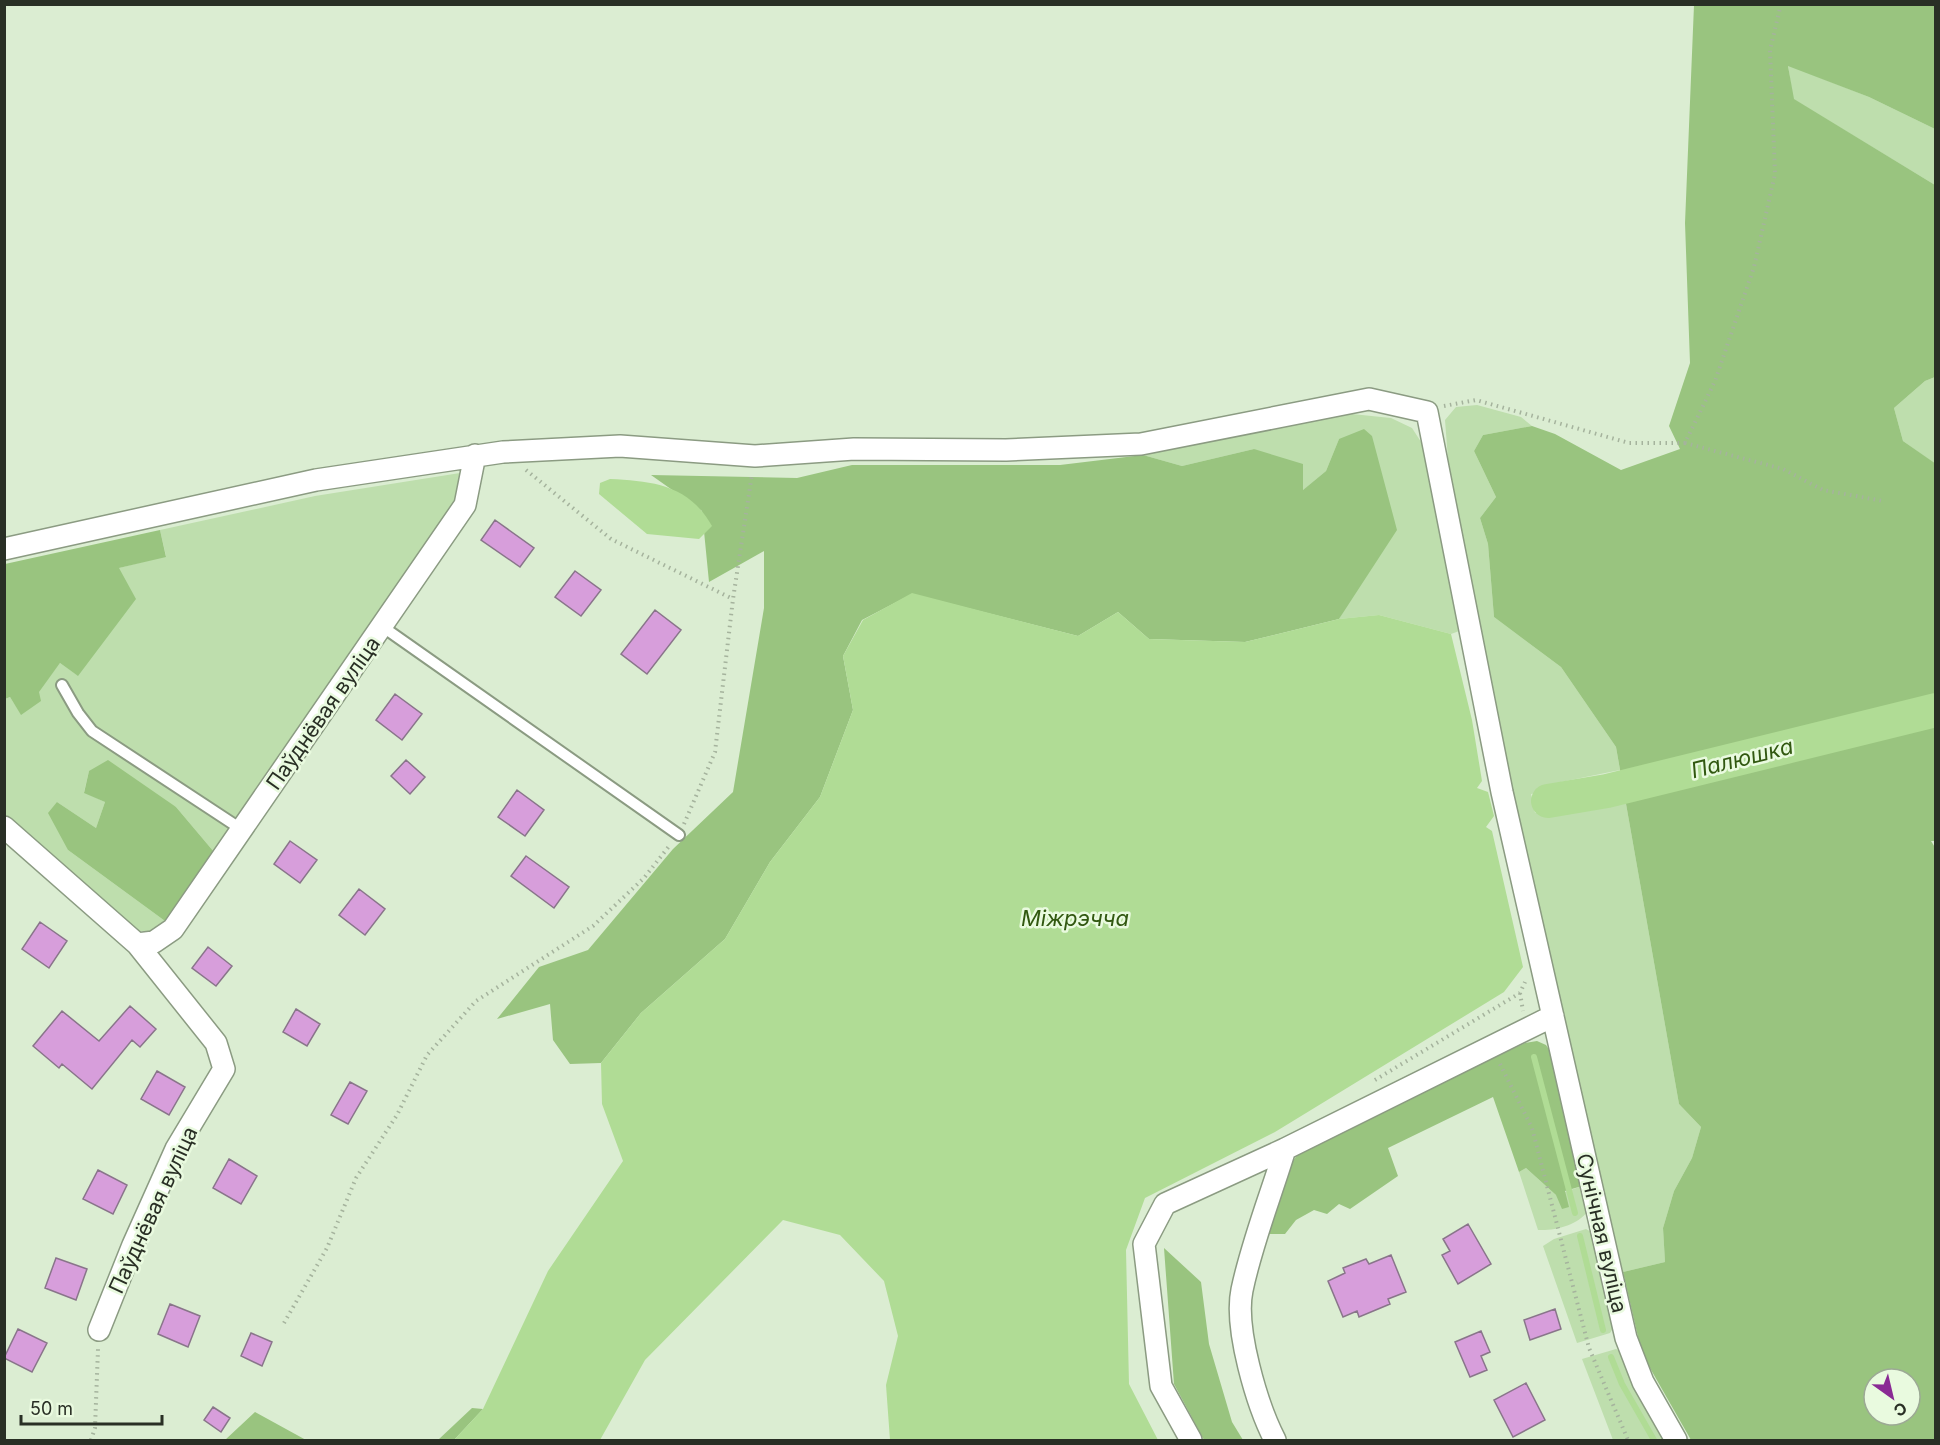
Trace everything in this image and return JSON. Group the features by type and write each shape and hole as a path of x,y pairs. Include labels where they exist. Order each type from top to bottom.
{"street":[{"path":"4,549 316,480 503,452 620,446 754,456 855,449 1006,450 1141,444 1369,399 1427,412"},
{"name":"Сунічная вуліца","path":"1427,412 1502,792 1626,1338 1643,1382 1676,1440"},
{"name":"Паўднёвая вуліца","path":"137,944 154,942 173,929 383,627 465,505 476,455"},
{"name":"Паўднёвая вуліца","path":"4,827 137,944 216,1043 224,1070 176,1149 133,1245 99,1330"},
{"path":"1191,1440 1161,1386 1144,1245 1166,1204 1285,1149 1553,1016"},
{"path":"1275,1440 1266,1423 1240,1327 1242,1291 1285,1149"}],"lane":[{"path":"383,627 679,835"},
{"path":"62,685 78,713 92,731 241,829"}],"path":[{"path":"1685,443 1715,381 1754,267 1774,174 1770,50 1781,4"},
{"path":"1427,412 1454,402 1476,400 1629,443 1685,443 1783,469 1823,490 1883,501"},
{"path":"503,452 612,539 733,600"},
{"path":"284,1323 327,1248 356,1178 397,1115 427,1055 476,1001 593,926 644,878 679,835 715,752 733,600 754,456"},
{"path":"1366,1086 1520,993 1529,976"},
{"path":"1492,1047 1532,1128 1589,1348 1620,1427 1628,1440"},
{"path":"91,1440 95,1428 99,1330"}],"shaded area":[{"path":"1694,5 1935,5 1935,129 1869,97 1788,66 1794,99 1935,185 1935,377 1925,381 1894,408 1903,441 1936,464 1936,841 1931,841 1936,849 1935,1440 1691,1440 1642,1354 1623,1272 1665,1262 1663,1228 1674,1191 1692,1158 1701,1127 1679,1104 1616,747 1561,667 1494,617 1488,544 1480,518 1496,497 1474,451 1483,435 1532,426 1555,434 1621,470 1680,449 1669,426 1690,363 1685,223"},
{"path":"1788,65 1869,97 1935,129 1935,185 1793,99"},
{"path":"1935,377 1935,464 1903,441 1894,408 1925,381"},
{"path":"1477,405 1521,417 1532,426 1483,435 1474,451 1496,497 1480,518 1488,544 1494,617 1561,667 1616,747 1620,770 1556,783 1546,792 1531,794 1535,813 1551,810 1560,813 1625,798 1679,1104 1701,1127 1692,1158 1674,1191 1663,1228 1665,1262 1623,1272 1513,794 1448,459 1445,420 1456,407"},
{"path":"1352,414 1391,418 1412,428 1423,445 1462,630 1451,634 1379,615 1339,619 1349,601 1339,439 1326,471 1302,491 1254,449 1182,466 1143,455"},
{"path":"1364,429 1372,436 1397,530 1339,619 1245,642 1149,639 1118,612 1078,636 912,594 862,620 843,656 853,710 820,797 770,862 725,939 641,1013 601,1063 570,1064 553,1040 550,1004 497,1019 539,967 588,950 673,849 733,792 764,608 764,551 709,582 702,511 651,475 797,478 852,465 1060,465 1143,455 1182,466 1254,449 1303,464 1303,490 1326,471 1339,439"},
{"path":"460,473 457,503 214,852 176,807 89,771 84,792 105,802 96,828 57,802 68,850 165,921 150,931 137,931 5,815 5,699 10,697 21,714 60,663 77,675 119,568 166,556 160,530 315,496"},
{"path":"160,530 166,557 119,568 136,599 78,676 60,663 39,692 41,701 21,715 10,697 5,699 5,564"},
{"path":"108,760 176,807 214,852 165,921 68,850 48,813 57,802 96,828 105,802 84,793 89,771"},
{"path":"1537,1041 1546,1045 1552,1054 1582,1186 1565,1191 1569,1207 1562,1209 1556,1195 1526,1168 1519,1172 1493,1097 1388,1148 1398,1176 1350,1209 1339,1204 1327,1214 1314,1210 1296,1220 1285,1234 1268,1234 1292,1162 1301,1150 1525,1043"},
{"path":"1526,1168 1556,1195 1582,1186 1588,1211 1584,1216 1566,1226 1538,1230 1519,1172"},
{"path":"1586,1229 1593,1233 1614,1327 1610,1333 1577,1343 1543,1246 1554,1239"},
{"path":"1164,1248 1201,1282 1209,1344 1232,1422 1243,1440 1204,1440 1174,1384"},
{"path":"1616,1349 1622,1352 1668,1440 1613,1440 1582,1359"},
{"path":"472,1408 483,1409 454,1440 438,1440"},
{"path":"255,1412 306,1440 225,1440"}],"water":[{"path":"610,479 641,481 668,488 692,502 703,512 712,526 699,539 647,534 599,494 600,483"},
{"name":"Міжрэчча","path":"912,593 1078,636 1118,612 1149,639 1245,642 1339,619 1379,615 1451,634 1472,720 1482,781 1477,788 1488,792 1494,816 1486,827 1492,831 1523,967 1504,992 1275,1132 1145,1198 1126,1250 1129,1384 1158,1440 890,1440 886,1385 898,1336 884,1281 840,1235 783,1220 645,1360 600,1440 454,1440 483,1409 548,1271 623,1161 602,1104 601,1063 641,1013 725,939 770,862 820,797 853,710 843,656 863,620"},
{"path":"1592,777 1607,791 1596,806 1560,813 1551,810 1546,792 1556,783"}],"building":[{"path":"495,520 534,548 520,567 481,540"},
{"path":"575,571 601,590 581,616 555,597"},
{"path":"655,610 681,630 647,674 621,654"},
{"path":"395,694 422,714 402,740 376,720"},
{"path":"406,760 425,777 410,794 391,776"},
{"path":"517,790 544,810 525,836 498,817"},
{"path":"290,841 317,860 300,883 274,864"},
{"path":"526,856 569,887 554,908 511,876"},
{"path":"359,889 385,909 365,935 339,915"},
{"path":"40,922 67,941 49,968 22,949"},
{"path":"208,947 232,966 216,986 192,968"},
{"path":"130,1006 156,1029 140,1047 132,1040 92,1089 62,1064 59,1068 33,1046 62,1011 99,1041"},
{"path":"296,1009 320,1024 307,1046 283,1032"},
{"path":"157,1071 185,1087 169,1115 141,1099"},
{"path":"350,1082 367,1091 348,1124 331,1115"},
{"path":"229,1159 257,1176 241,1204 213,1188"},
{"path":"98,1170 127,1185 113,1214 83,1199"},
{"path":"1468,1224 1491,1264 1458,1284 1442,1255 1450,1251 1443,1239"},
{"path":"1391,1255 1406,1292 1388,1299 1390,1304 1359,1317 1357,1311 1343,1317 1328,1281 1345,1273 1343,1268 1366,1259 1369,1264"},
{"path":"56,1258 87,1269 76,1300 45,1288"},
{"path":"170,1304 200,1316 188,1347 158,1334"},
{"path":"1555,1309 1561,1329 1530,1340 1524,1320"},
{"path":"18,1329 47,1343 32,1372 4,1358"},
{"path":"1481,1331 1490,1352 1481,1356 1487,1370 1470,1377 1455,1342"},
{"path":"251,1333 272,1342 262,1366 241,1356"},
{"path":"1526,1383 1545,1420 1513,1437 1494,1400"},
{"path":"213,1407 230,1418 221,1432 204,1420"}],"waterway":[{"name":"Палюшка","path":"1548,801 1607,791 1936,710"},
{"path":"1534,1057 1575,1213"},
{"path":"1580,1236 1603,1330"},
{"path":"1611,1357 1622,1384 1654,1440"}]}
